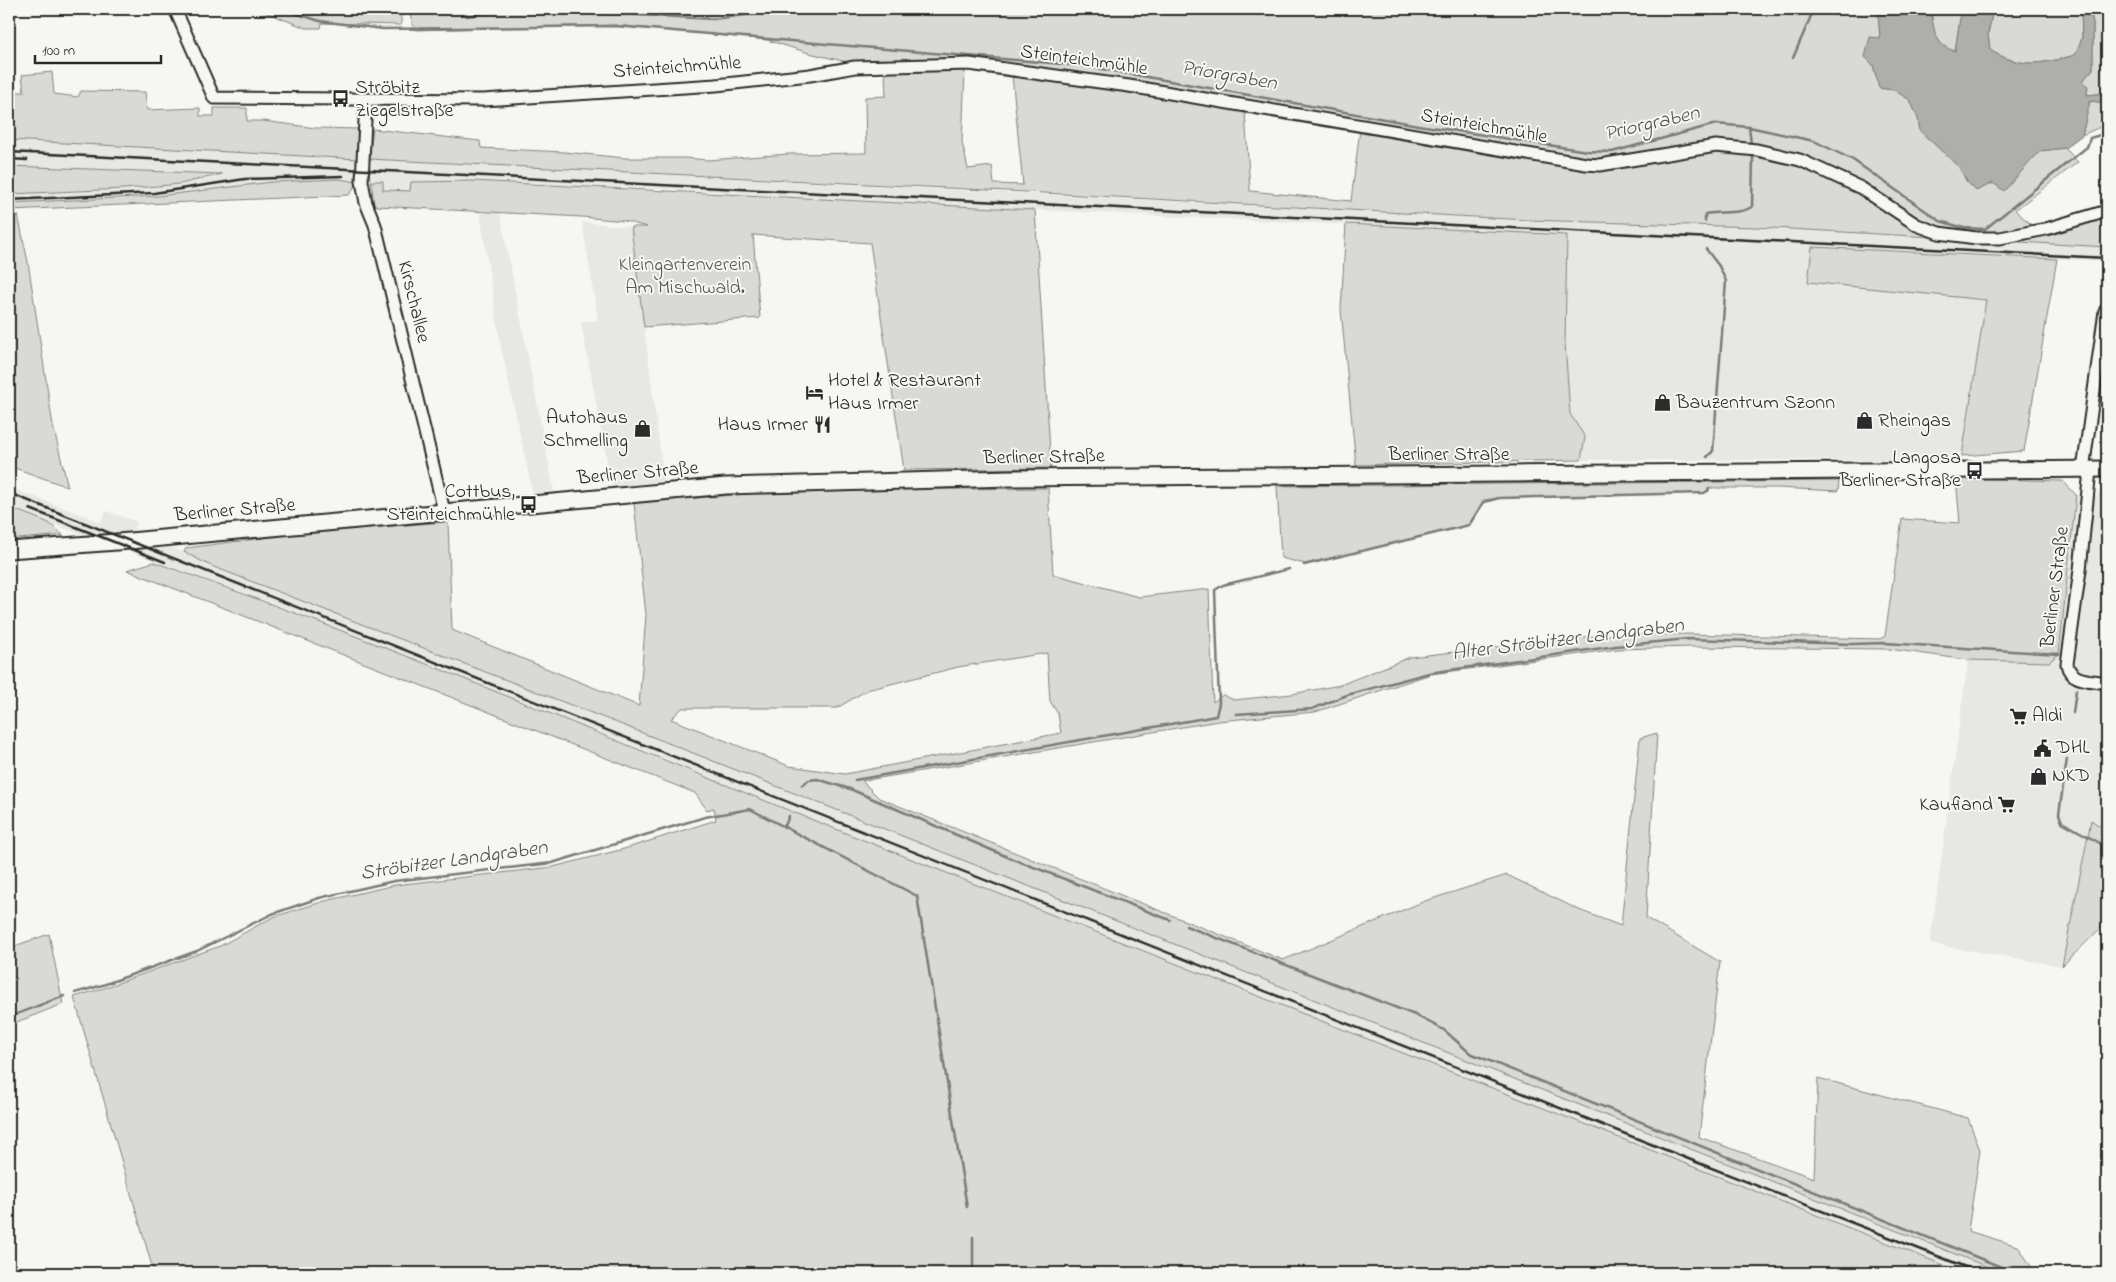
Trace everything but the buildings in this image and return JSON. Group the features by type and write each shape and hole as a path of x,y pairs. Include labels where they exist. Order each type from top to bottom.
{"main road":[{"name":"Berliner Straße","path":"9,550 130,541 726,486 829,482 1010,478 2107,469"}],"street":[{"name":"Steinteichmühle","path":"176,9 214,98 483,100 716,85 855,67 969,64 1129,86 1586,164 1600,165 1716,146 1757,150 1800,160 1861,188 1917,225 1959,236 2000,238 2046,229 2107,211"},
{"name":"Kirschallee","path":"366,100 362,181 366,203 375,225 444,511"},
{"name":"Berliner Straße","path":"2105,311 2087,470 2081,562 2067,664 2068,671 2074,676 2105,682"}],"shaded area":[{"path":"1875,9 1931,9 1936,35 1943,45 1955,51 1961,12 1957,9 1993,9 1988,34 1990,50 2011,60 2032,63 2052,61 2075,55 2082,38 2081,9 2090,9 2093,23 2093,69 2082,82 2088,86 2087,95 2107,93 2107,103 2090,101 2082,135 2065,148 2040,151 2004,191 1993,183 1976,191 1967,182 1959,167 1920,131 1918,118 1910,100 1894,90 1879,88 1873,65 1865,57 1870,37 1880,38 1878,12"},
{"path":"9,140 1528,220 1754,227 2107,247 2107,261 1812,247 1808,282 1986,300 1962,456 1933,460 1581,460 1585,437 1570,414 1565,343 1567,235 864,202 683,190 472,181 411,182 411,191 383,190 383,181 358,182 338,179 272,182 158,196 9,203 9,194 124,189 180,184 220,174 9,166"},
{"path":"480,213 500,213 554,491 533,494 501,347"},
{"path":"582,222 631,227 664,481 612,487 581,322 598,320"},
{"path":"2107,486 2107,831 2091,820 2062,966 1930,944 1968,660 2049,662 2069,570 2076,495 2096,496"},
{"path":"9,487 101,522 106,511 137,522 132,534 184,552 209,565 625,726 2003,1273 1964,1273 815,821 611,737 267,601 49,523 9,507"}],"green space":[{"path":"257,9 401,9 401,25 322,23 321,28 306,28"},
{"path":"408,9 1875,9 1878,12 1880,38 1873,65 1879,88 1894,90 1910,100 1918,118 1920,131 1959,167 1967,182 1976,190 1993,183 2004,190 2040,151 2065,148 2078,162 2015,210 2040,233 2107,213 2107,247 1754,227 1528,220 1026,192 369,159 373,129 480,141 481,148 564,152 625,158 708,160 789,154 866,153 865,97 886,96 885,71 809,53 767,40 614,25 415,30","holes":["965,70 1012,75 1023,185 994,184 992,166 968,169 962,142","1245,111 1360,129 1351,201 1250,191"]},
{"path":"1931,9 1957,9 1961,12 1955,51 1943,45 1936,35"},
{"path":"1993,9 2081,9 2082,38 2075,55 2053,61 2032,63 2012,60 1990,50 1988,34"},
{"path":"2090,9 2107,9 2107,93 2087,95 2082,82 2093,69 2093,23"},
{"path":"52,72 54,94 78,97 81,91 145,92 147,110 200,108 200,116 214,116 214,108 247,108 247,121 263,121 316,128 360,129 358,159 9,140 9,104 17,103 15,92 24,92 22,75"},
{"path":"2090,101 2107,103 2107,124 2082,135"},
{"path":"9,166 222,174 180,184 124,189 9,194"},
{"path":"338,179 358,182 349,195 9,210 9,203 158,196 272,182"},
{"name":"Kleingartenverein Am Mischwald.","path":"371,181 383,181 383,190 410,191 411,182 472,181 1035,210 1051,468 904,470 870,243 753,235 760,318 644,327 631,227 647,227 625,221 582,217 377,206 374,204"},
{"path":"9,215 18,215 28,262 53,426 68,487 9,466"},
{"path":"1346,224 1567,235 1565,343 1570,414 1585,437 1581,460 1356,465 1341,310"},
{"path":"1812,247 2057,259 2024,451 1962,456 1986,300 1808,282"},
{"path":"1956,478 2063,481 2076,495 2059,654 2049,662 1968,660 1889,649 1693,647 1618,649 1431,674 1315,712 1218,721 862,781 879,798 1283,960 1425,901 1507,875 1579,910 1621,926 1640,738 1657,733 1646,918 1720,962 1699,1137 1814,1178 1818,1078 1968,1118 1980,1150 1968,1231 2018,1246 2034,1271 2040,1273 2003,1273 625,726 209,565 184,552 186,548 310,532 448,522 452,630 639,706 646,615 634,503 784,491 1048,488 1053,574 1139,597 1209,589 1213,702 1223,695 1234,700 1292,694 1340,685 1410,657 1602,635 1687,634 1880,639 1885,636 1902,519 1960,523","holes":["1047,653 1050,701 1058,714 1061,733 845,774 789,766 671,719 682,708 837,708 867,690 958,667"]},
{"path":"1839,481 1838,491 1778,488 1709,488 1704,493 1483,500 1469,525 1305,564 1281,558 1277,486"},
{"path":"9,507 49,523 63,535 9,540"},
{"path":"154,562 405,655 961,879 1964,1273 154,1273 74,997 220,946 273,917 325,901 395,885 553,867 624,849 716,820 714,808 707,810 695,793 127,570"},
{"path":"2091,820 2107,831 2107,922 2062,966"},
{"path":"49,934 63,1004 9,1025 9,948"}],"waterway":[{"name":"Priorgraben","path":"282,9 320,21 383,29 615,26 1085,66 1418,125 1587,151 1612,152 1716,124 1749,127 1814,141 1853,160 1940,221 1964,228 1985,229 2087,147 2090,138 2107,133"},
{"path":"467,16 508,9"},
{"path":"532,9 713,19 760,13 767,9"},
{"path":"1793,58 1814,9"},
{"path":"1749,127 1751,144"},
{"path":"1705,221 1705,214 1735,212 1752,207 1753,156"},
{"path":"1706,249 1719,266 1726,281 1713,451 1707,457"},
{"path":"1304,565 1469,525 1484,502 1499,498 1704,493 1709,488"},
{"path":"855,780 1216,716 1219,703 1215,590 1223,585 1289,569"},
{"name":"Alter Ströbitzer Landgraben","path":"1236,714 1312,709 1347,695 1429,673 1616,646 1688,639 1852,644 1885,643 2059,654"},
{"name":"Alter Ströbitzer Landgraben","path":"2073,713 2076,690"},
{"name":"Alter Ströbitzer Landgraben","path":"2067,759 2059,814 2062,822 2107,847"},
{"path":"802,785 809,780 817,779 850,789 1010,858 1170,920"},
{"name":"Ströbitzer Landgraben","path":"75,993 103,985 197,951 272,914 319,898 394,881 552,863 705,817 750,809 917,896 967,1207"},
{"path":"784,828 789,816"},
{"path":"1186,926 1415,1015 1444,1030 1470,1053 2016,1273"},
{"name":"Ströbitzer Landgraben","path":"9,1017 64,996"},
{"path":"973,1237 973,1273"}],"railway":[{"path":"9,152 2107,258"},
{"path":"9,159 27,160"},
{"path":"9,200 154,193 245,179 343,176"},
{"path":"9,493 1691,1160 1981,1273"},
{"path":"30,509 165,562"}],"place":[{"name":"Ströbitz Ziegelstraße","path":"341,99"},
{"name":"Hotel & Restaurant Haus Irmer","path":"814,392"},
{"name":"Bauzentrum Szonn","path":"1662,403"},
{"name":"Rheingas","path":"1864,421"},
{"name":"Haus Irmer","path":"822,425"},
{"name":"Autohaus Schmelling","path":"642,429"},
{"name":"Langosa Berliner Straße","path":"1975,470"},
{"name":"Cottbus, Steinteichmühle","path":"529,504"},
{"name":"Aldi","path":"2018,716"},
{"name":"DHL","path":"2042,748"},
{"name":"NKD","path":"2038,776"},
{"name":"Kaufland","path":"2007,805"}]}
